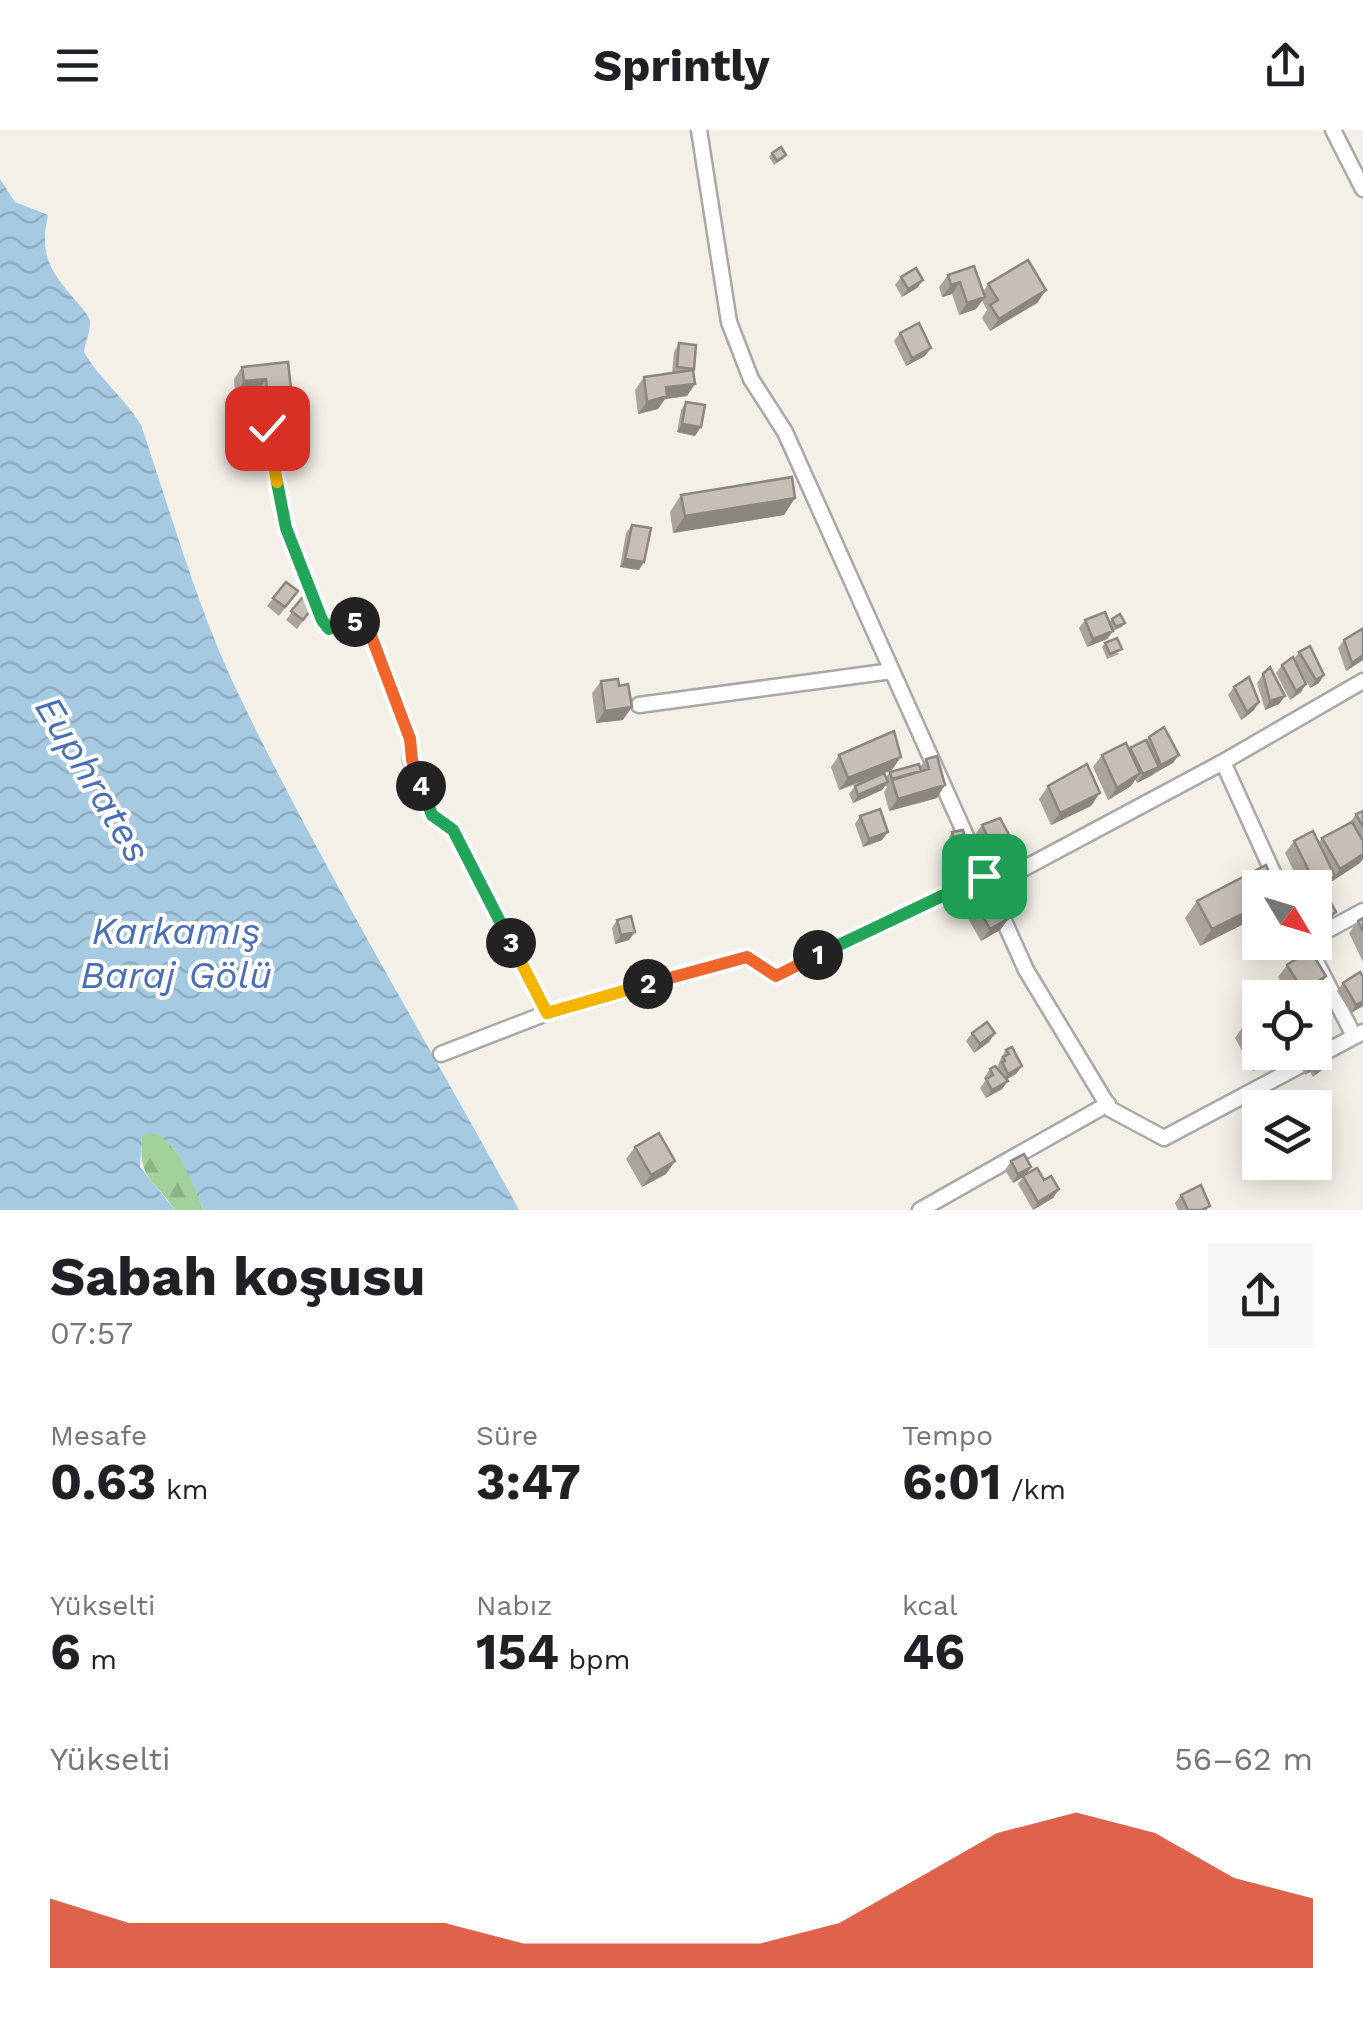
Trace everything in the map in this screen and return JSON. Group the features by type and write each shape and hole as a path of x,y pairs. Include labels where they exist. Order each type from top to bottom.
{"street":[{"path":"699,130 729,322 751,380 785,432 1026,970 1110,1109 1164,1138 1359,1034 1316,960"},
{"path":"1333,130 1363,190"},
{"path":"267,428 286,528 322,620 329,629 362,621 369,630 410,739 412,760 432,815 453,830 547,1013"},
{"path":"639,705 892,671"},
{"path":"441,1054 547,1013 747,957 776,976 986,881 1223,762 1363,681"},
{"path":"1223,762 1272,870"},
{"path":"1332,928 1363,911"},
{"path":"920,1210 1108,1104"}],"green space":[{"path":"147,1132 168,1141 176,1151 204,1210 175,1210 148,1177 141,1150 142,1136"}],"water":[{"name":"Karkamış Baraj Gölü","path":"0,179 15,202 48,215 45,241 49,262 90,321 84,352 141,425 196,591 236,689 338,886 519,1210 204,1210 172,1147 153,1134 142,1136 140,1167 175,1210 0,1210"}],"building":[{"path":"781,147 786,155 777,161 772,153"},
{"path":"1028,260 1046,290 999,319 990,305 998,300 988,284"},
{"path":"974,266 985,297 967,303 960,282 951,285 948,275"},
{"path":"916,268 923,280 908,289 901,277"},
{"path":"919,323 931,348 912,358 900,333"},
{"path":"679,343 696,345 694,369 677,367"},
{"path":"288,362 293,407 241,413 238,392 267,389 266,379 244,381 242,367"},
{"path":"693,370 695,384 666,387 667,396 647,402 644,377"},
{"path":"686,402 705,405 701,427 682,424"},
{"path":"792,477 795,498 685,516 681,495"},
{"path":"632,525 651,528 644,562 625,559"},
{"path":"286,582 298,591 285,607 273,598"},
{"path":"303,597 314,606 303,620 291,611"},
{"path":"1105,612 1113,631 1093,639 1085,620"},
{"path":"1120,614 1125,623 1116,627 1112,619"},
{"path":"1362,629 1363,655 1352,663 1344,640"},
{"path":"1117,638 1122,649 1110,654 1105,643"},
{"path":"1310,646 1324,675 1316,680 1299,652"},
{"path":"1293,657 1306,684 1296,691 1282,665"},
{"path":"1270,667 1285,696 1270,701 1263,674"},
{"path":"1249,677 1259,702 1247,712 1234,687"},
{"path":"618,679 619,686 628,684 632,707 605,711 601,681"},
{"path":"1164,727 1179,755 1161,765 1149,737"},
{"path":"894,731 901,757 848,778 839,755"},
{"path":"1146,740 1159,767 1143,774 1130,748"},
{"path":"1126,743 1140,773 1117,788 1102,755"},
{"path":"937,756 945,785 898,799 892,780 929,769 926,759"},
{"path":"919,764 921,771 892,779 890,772"},
{"path":"1087,764 1100,793 1060,813 1048,786"},
{"path":"884,773 888,782 858,795 855,786"},
{"path":"880,809 888,832 869,839 860,816"},
{"path":"1000,818 1014,844 996,854 982,825"},
{"path":"1352,822 1363,841 1363,854 1340,869 1322,838"},
{"path":"963,830 967,844 956,847 952,832"},
{"path":"1313,831 1335,876 1332,877 1332,870 1308,870 1294,841"},
{"path":"971,846 978,864 961,871 954,853"},
{"path":"1242,878 1242,914 1212,929 1197,901"},
{"path":"987,879 1009,918 990,929 968,891"},
{"path":"631,916 635,932 621,935 617,920"},
{"path":"1295,960 1316,960 1326,976 1320,980 1296,980 1287,965"},
{"path":"1360,972 1363,1001 1356,1005 1343,983"},
{"path":"987,1022 995,1033 980,1044 972,1033"},
{"path":"1012,1047 1022,1066 1008,1074 1002,1062 1009,1054 1006,1050"},
{"path":"995,1066 1008,1081 992,1090 986,1079 993,1075 990,1069"},
{"path":"659,1133 675,1161 651,1175 635,1147"},
{"path":"1024,1154 1031,1167 1018,1174 1011,1161"},
{"path":"1037,1168 1044,1180 1051,1176 1059,1189 1038,1202 1023,1176"},
{"path":"1201,1185 1210,1206 1188,1210 1181,1195"}],"route":[{"path":"267,428 286,528 322,620 329,629 362,621 369,630 410,739 412,760 432,815 453,830 547,1013 747,957 776,976 984,876"}],"water label":[{"name":"Euphrates","path":"93,779"}]}
